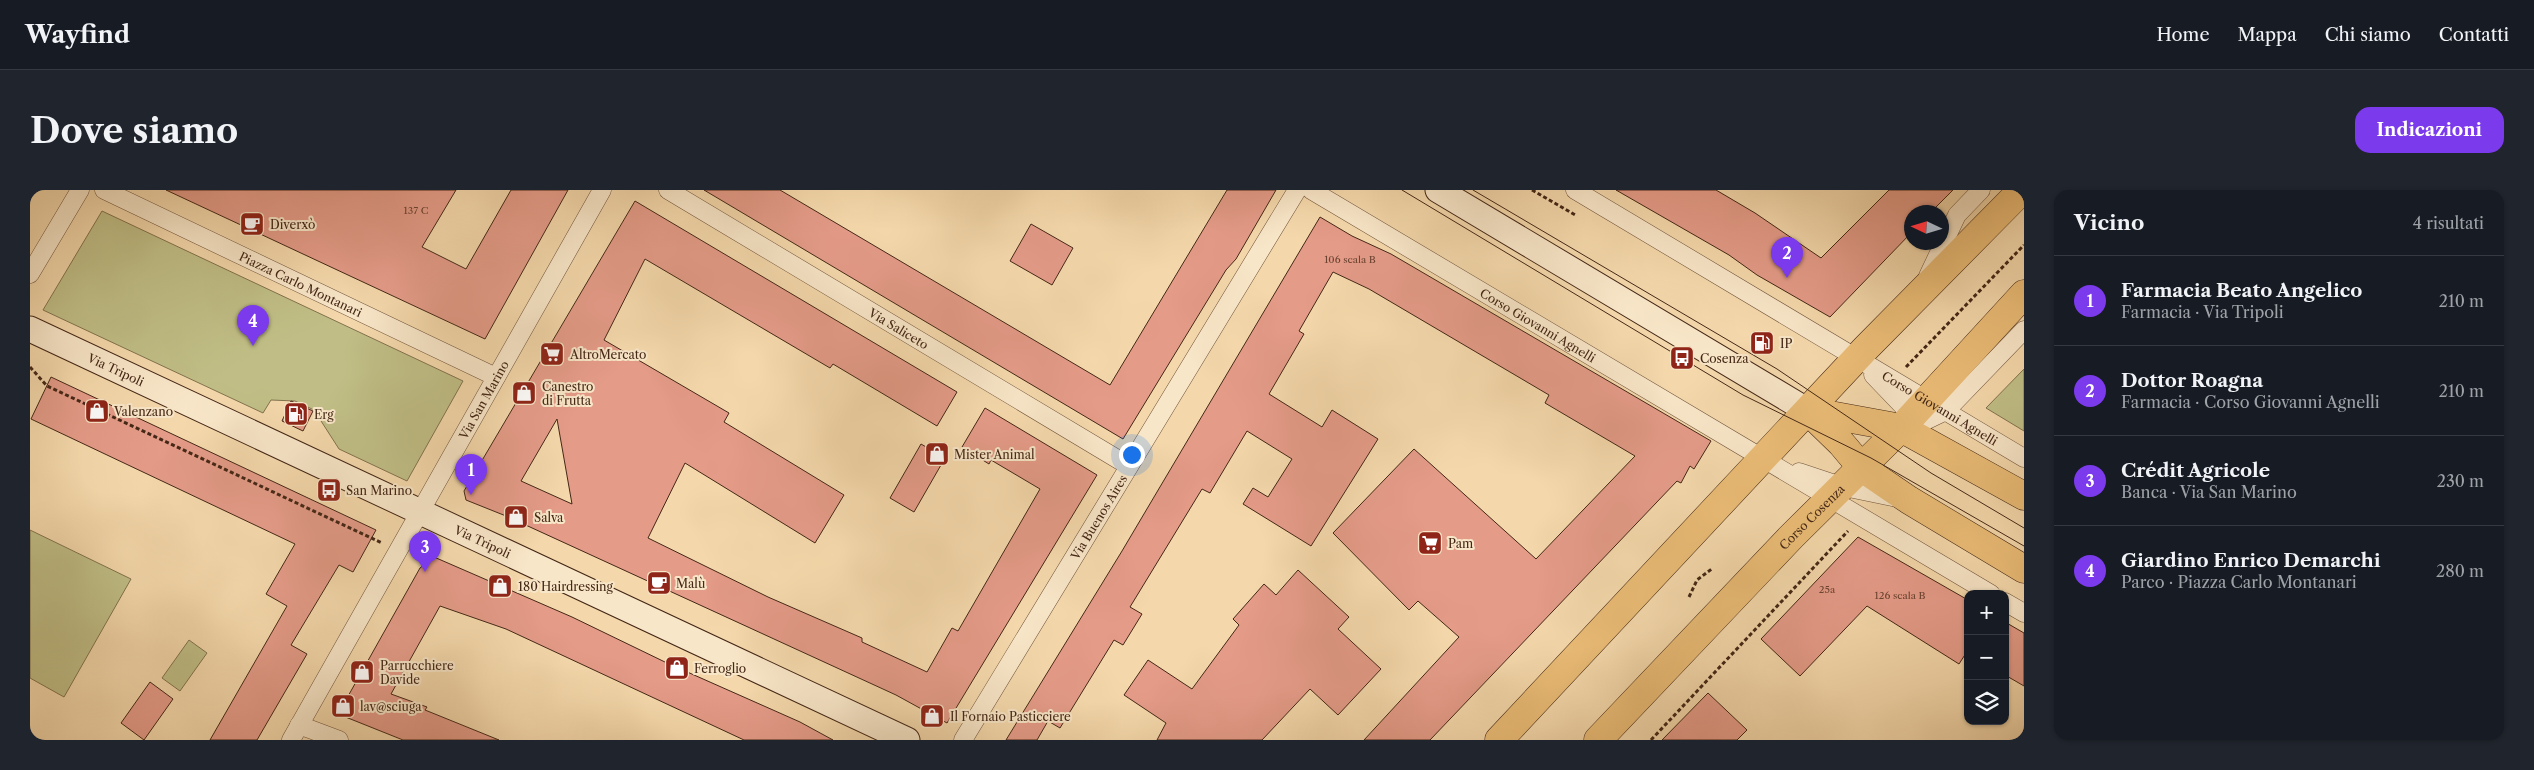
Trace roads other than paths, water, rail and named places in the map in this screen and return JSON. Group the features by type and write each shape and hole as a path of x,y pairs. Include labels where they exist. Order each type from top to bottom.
{"main road":[{"path":"1499,740 1763,460 1856,358 2022,190"},
{"name":"Corso Cosenza","path":"1598,740 1791,537 1920,416 2024,294"},
{"name":"Corso Giovanni Agnelli","path":"1808,410 1920,416 1948,451 2024,496"},
{"name":"Corso Giovanni Agnelli","path":"1808,410 1841,443 1846,485 1909,500 2024,569"}],"street":[{"path":"30,274 80,190"},
{"name":"Piazza Carlo Montanari","path":"104,190 496,377"},
{"name":"Via San Marino","path":"295,732 602,190"},
{"name":"Via Saliceto","path":"668,190 1129,466"},
{"name":"Via Buenos Aires","path":"963,740 1297,190"},
{"name":"Corso Giovanni Agnelli","path":"1311,190 1763,460 1846,485 1987,590"},
{"name":"Corso Giovanni Agnelli","path":"1438,190 1808,410"},
{"name":"Corso Giovanni Agnelli","path":"1575,190 1856,358 1920,416 2024,458"},
{"path":"1920,293 1957,215 1981,190"},
{"name":"Via Tripoli","path":"30,329 907,740"},
{"name":"Corso Cosenza","path":"1920,416 2024,330"},
{"path":"2009,604 2024,613"},
{"path":"295,732 339,740"}],"tram line":[{"path":"1402,190 1743,395 1871,458 2024,546"},
{"path":"1473,190 1777,369 1931,473 2024,528"}],"place":[{"name":"Diverxò","path":"252,224"},
{"name":"Dottor Roagna","path":"1787,278"},
{"name":"IP","path":"1762,343"},
{"name":"Giardino Enrico Demarchi","path":"253,346"},
{"name":"AltroMercato","path":"552,354"},
{"name":"Cosenza","path":"1682,358"},
{"name":"Canestro di Frutta","path":"524,393"},
{"name":"Valenzano","path":"97,411"},
{"name":"Erg","path":"296,414"},
{"name":"Mister Animal","path":"937,454"},
{"name":"San Marino","path":"329,490"},
{"name":"Farmacia Beato Angelico","path":"471,495"},
{"name":"Salva","path":"516,517"},
{"name":"Pam","path":"1430,543"},
{"name":"Crédit Agricole","path":"425,572"},
{"name":"Malù","path":"659,583"},
{"name":"180 Hairdressing","path":"500,586"},
{"name":"Ferroglio","path":"677,668"},
{"name":"Parrucchiere Davide","path":"362,672"},
{"name":"lav@sciuga","path":"343,706"},
{"name":"Il Fornaio Pasticciere","path":"932,716"}]}
